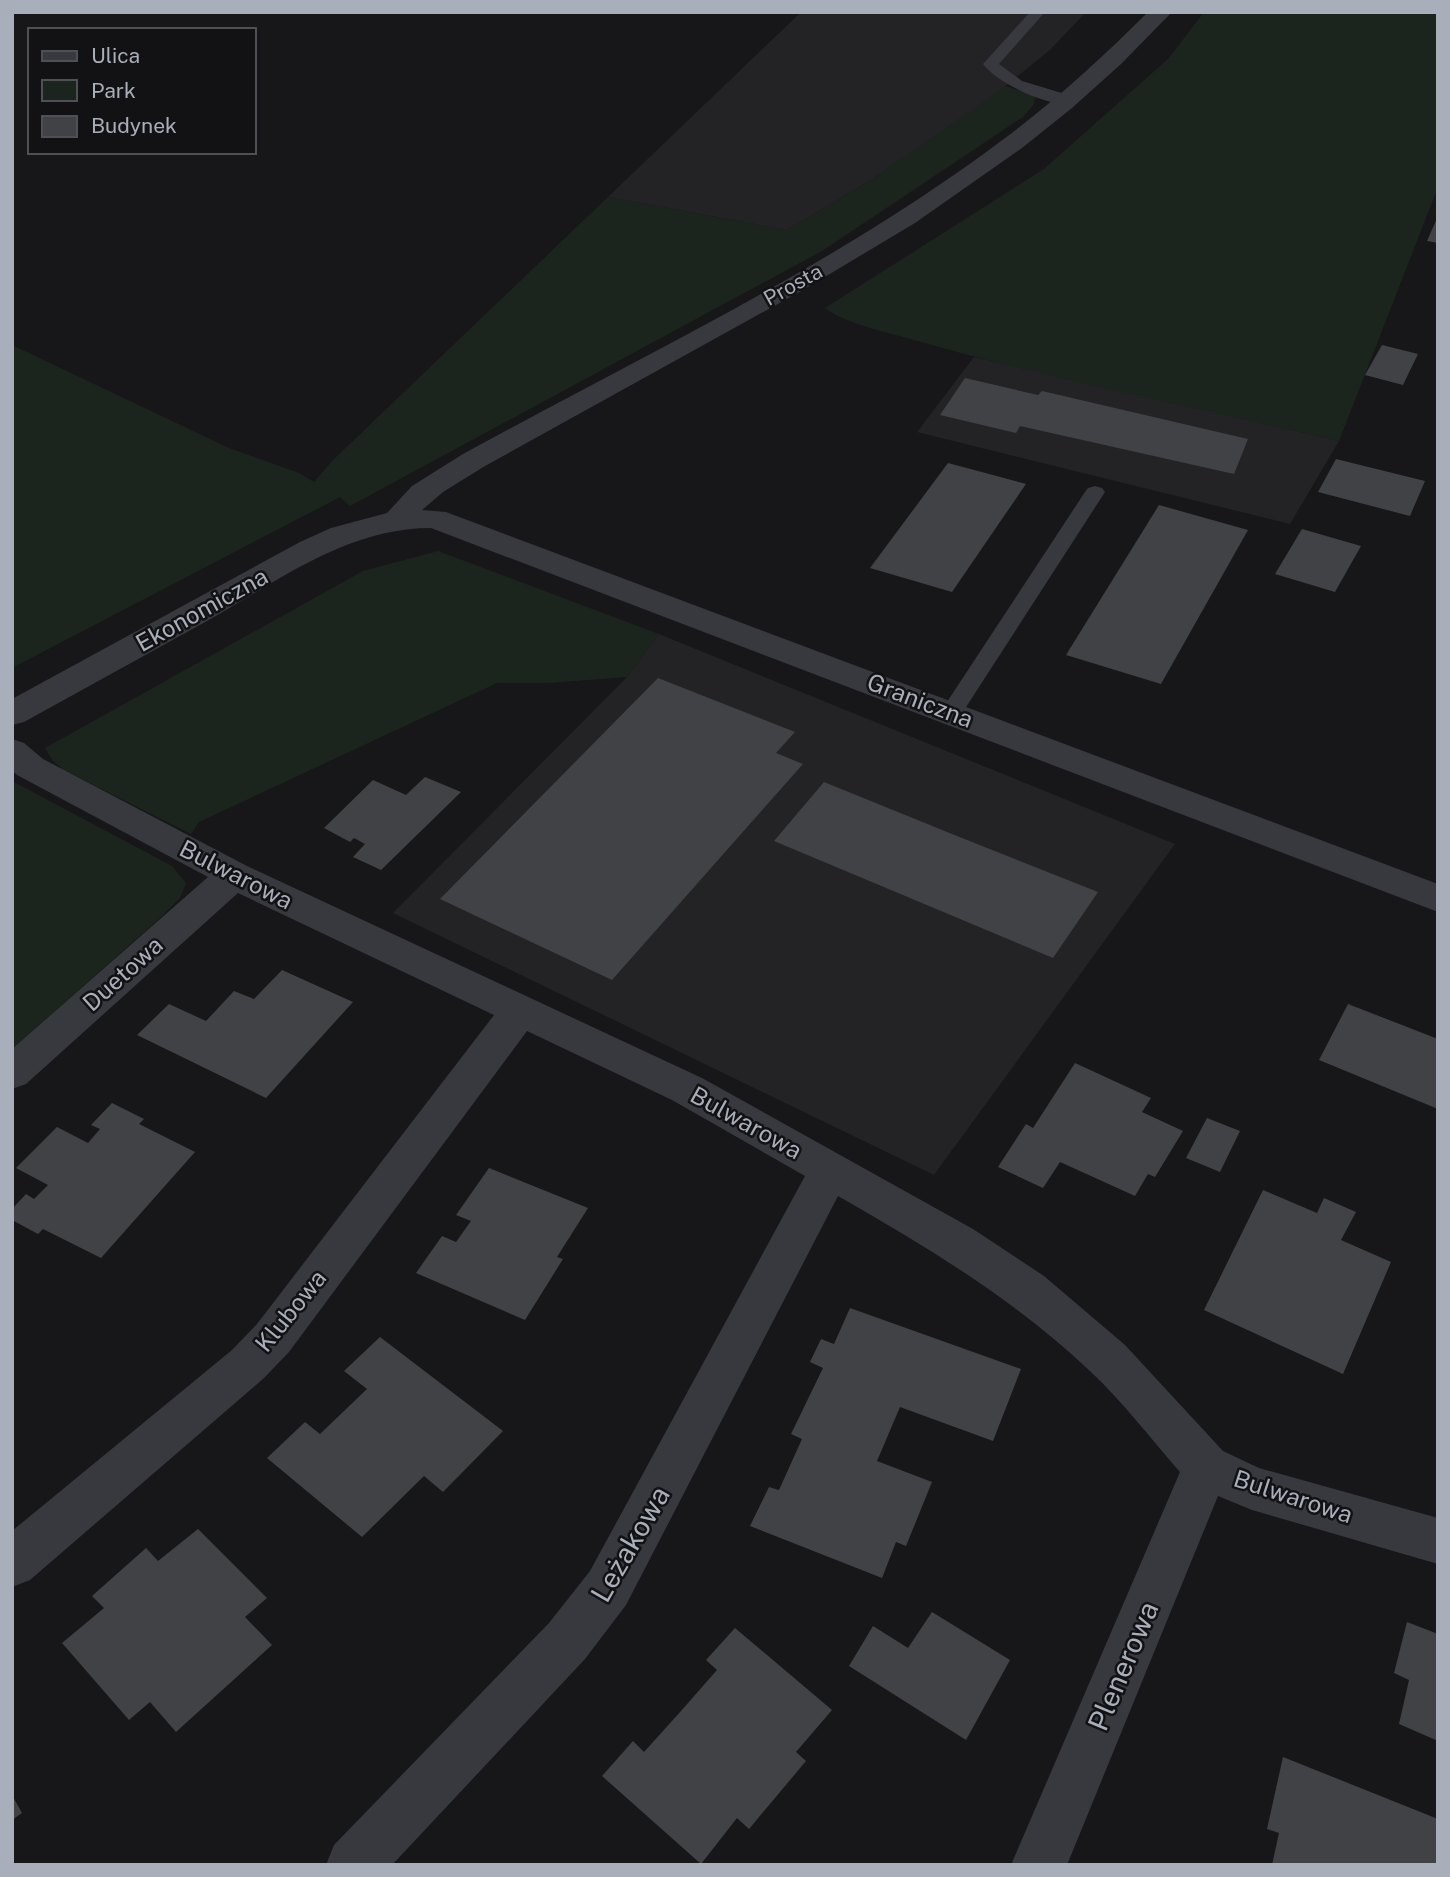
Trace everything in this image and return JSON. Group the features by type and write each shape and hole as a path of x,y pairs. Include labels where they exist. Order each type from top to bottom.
{"street":[{"name":"Prosta","path":"398,519 406,506 422,492 474,460 860,248 934,201 1069,100 1129,47 1161,12"},
{"name":"Graniczna","path":"398,519 421,517 448,522 1438,899"},
{"name":"Ekonomiczna","path":"12,714 313,550 370,526 398,519"},
{"name":"Bulwarowa","path":"12,751 30,767 234,875 519,1012 687,1089 957,1242 1028,1290 1109,1359 1206,1467 1252,1488 1438,1541"},
{"name":"Duetowa","path":"12,1073 234,875"},
{"name":"Klubowa","path":"12,1563 248,1364 273,1338 519,1012"},
{"name":"Leżakowa","path":"354,1865 566,1641 608,1588 830,1170"},
{"name":"Plenerowa","path":"1039,1865 1206,1467"}],"lane":[{"path":"1038,12 991,64 996,72 1011,82 1069,100"},
{"path":"951,713 1095,492"}],"shaded area":[{"path":"801,12 1086,12 1051,49 997,93 873,179 787,230 608,197"},
{"path":"974,357 1339,441 1290,524 917,432"},
{"path":"659,634 1175,844 934,1175 393,913 627,677"}],"green space":[{"path":"1204,12 1438,12 1438,187 1339,441 1079,383 976,357 860,325 825,308 1044,169 1169,58"},
{"path":"1006,86 1035,96 1034,104 1023,117 822,251 350,506 340,497 12,668 12,345 229,448 299,473 314,482 333,460 608,197 787,230 873,179"},
{"path":"438,551 659,634 627,677 549,683 497,683 199,822 191,834 64,770 53,761 45,748 363,571"},
{"path":"12,781 172,866 186,883 180,898 161,917 12,1049"}],"building":[{"path":"1438,216 1438,243 1427,241"},
{"path":"1382,345 1418,354 1403,385 1365,375"},
{"path":"965,378 1038,395 1042,391 1248,439 1234,474 1020,426 1016,433 940,415"},
{"path":"1336,459 1425,481 1410,516 1318,492"},
{"path":"948,463 1026,484 952,592 870,568"},
{"path":"1159,505 1248,530 1161,684 1066,655"},
{"path":"1302,529 1361,546 1335,592 1275,574"},
{"path":"658,678 795,732 776,753 803,764 612,980 440,899"},
{"path":"425,777 461,792 381,870 353,857 365,844 354,838 350,842 324,828 373,780 406,795"},
{"path":"824,782 1098,892 1053,958 774,841"},
{"path":"282,970 353,1002 266,1098 137,1035 169,1004 206,1021 234,991 254,999"},
{"path":"1348,1004 1438,1039 1438,1109 1319,1060"},
{"path":"1075,1063 1151,1098 1142,1112 1183,1131 1155,1177 1148,1174 1135,1196 1060,1162 1043,1188 998,1167 1026,1124 1033,1128"},
{"path":"112,1103 144,1119 139,1124 195,1152 101,1258 43,1229 38,1234 12,1220 12,1209 26,1194 34,1199 48,1185 16,1168 57,1127 88,1143 100,1129 91,1125"},
{"path":"1207,1118 1240,1131 1220,1172 1186,1158"},
{"path":"489,1168 588,1208 557,1257 563,1259 525,1320 416,1273 442,1236 456,1242 471,1221 456,1215"},
{"path":"1263,1190 1317,1213 1324,1198 1356,1212 1341,1240 1391,1262 1343,1374 1204,1310"},
{"path":"850,1308 1021,1369 993,1441 900,1407 877,1461 932,1482 906,1546 896,1542 882,1578 750,1526 769,1487 779,1490 802,1439 791,1434 823,1368 810,1362 821,1339 834,1344"},
{"path":"380,1337 503,1431 443,1492 424,1476 362,1537 267,1458 305,1422 320,1434 367,1389 344,1371"},
{"path":"198,1529 267,1598 245,1617 272,1645 176,1732 150,1702 129,1720 62,1643 104,1608 92,1596 146,1548 158,1561"},
{"path":"932,1612 1010,1660 966,1740 849,1666 873,1626 908,1648"},
{"path":"1407,1622 1438,1634 1438,1741 1399,1724 1409,1680 1394,1673"},
{"path":"735,1628 832,1710 796,1752 806,1761 749,1829 737,1818 701,1864 602,1776 633,1741 644,1752 681,1711 717,1670 706,1660"},
{"path":"1283,1757 1438,1819 1438,1865 1272,1865 1279,1833 1267,1829"},
{"path":"12,1795 22,1813 12,1820"}]}
